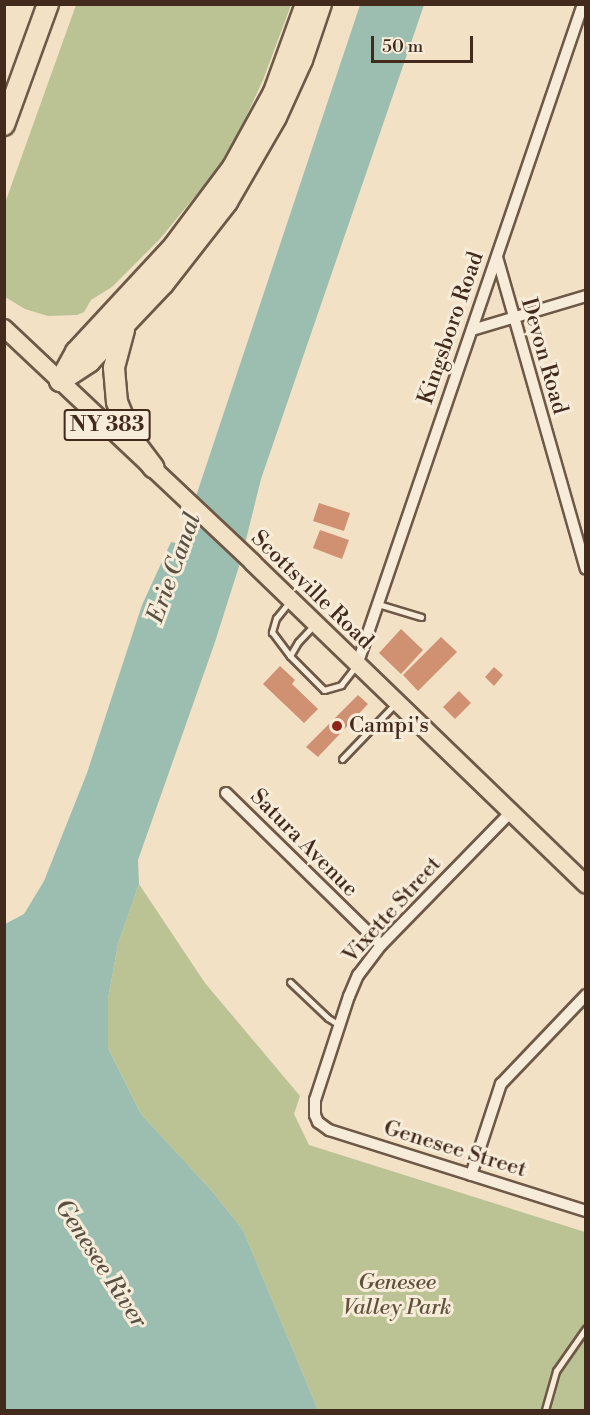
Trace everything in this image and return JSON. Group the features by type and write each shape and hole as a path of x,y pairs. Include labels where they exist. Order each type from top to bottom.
{"highway":[{"path":"4,124 49,4"},
{"path":"60,381 76,352 174,246 233,167 274,92 306,4"},
{"path":"60,381 89,362 185,259 248,170 294,79 321,4"},
{"path":"132,318 122,335 116,356 114,378 117,402 132,439 154,468"}],"main road":[{"name":"Scottsville Road","path":"4,328 154,468 585,885"}],"street":[{"name":"Kingsboro Road","path":"357,665 583,4"},
{"name":"Devon Road","path":"496,257 585,569"},
{"path":"472,330 585,296"},
{"name":"Satura Avenue","path":"226,793 381,945"},
{"name":"Vixette Street","path":"316,1119 315,1100 355,982 381,945 510,814"},
{"path":"471,1175 501,1084 585,995"},
{"name":"Genesee Street","path":"316,1119 329,1130 585,1211"}],"lane":[{"path":"291,600 276,618 272,632 290,656 324,690 341,685 357,665"},
{"path":"378,604 421,617"},
{"path":"290,656 298,642 315,624"},
{"path":"342,759 396,703"},
{"path":"290,982 328,1018 339,1025"},
{"path":"545,1410 556,1371 585,1328"}],"green space":[{"path":"76,5 291,5 263,80 235,141 216,171 159,240 112,287 91,300 84,312 77,315 48,316 25,309 5,297 5,203"},
{"name":"Genesee Valley Park","path":"139,884 205,983 300,1096 294,1114 309,1145 585,1232 585,1410 318,1410 243,1230 212,1191 141,1114 108,1048 108,999 118,944"}],"water":[{"path":"360,5 424,5 261,479 241,560 215,642 138,860 139,884 118,944 108,999 108,1048 141,1114 212,1191 243,1230 318,1410 5,1410 5,924 24,914 44,881 87,773 142,605 171,542 180,544"}],"building":[{"path":"319,503 350,513 344,531 313,521"},
{"path":"320,530 349,540 342,559 313,548"},
{"path":"401,629 423,650 401,674 379,653"},
{"path":"441,637 457,652 418,691 403,675"},
{"path":"280,666 295,680 292,684 318,709 304,723 263,684"},
{"path":"494,667 503,675 494,686 485,677"},
{"path":"459,691 471,703 455,719 443,707"},
{"name":"Campi's","path":"358,695 368,704 318,757 306,747"}],"place":[{"name":"Campi's","path":"337,726"}],"water label":[{"name":"Erie Canal","path":"175,568"},
{"name":"Genesee River","path":"100,1264"}]}
